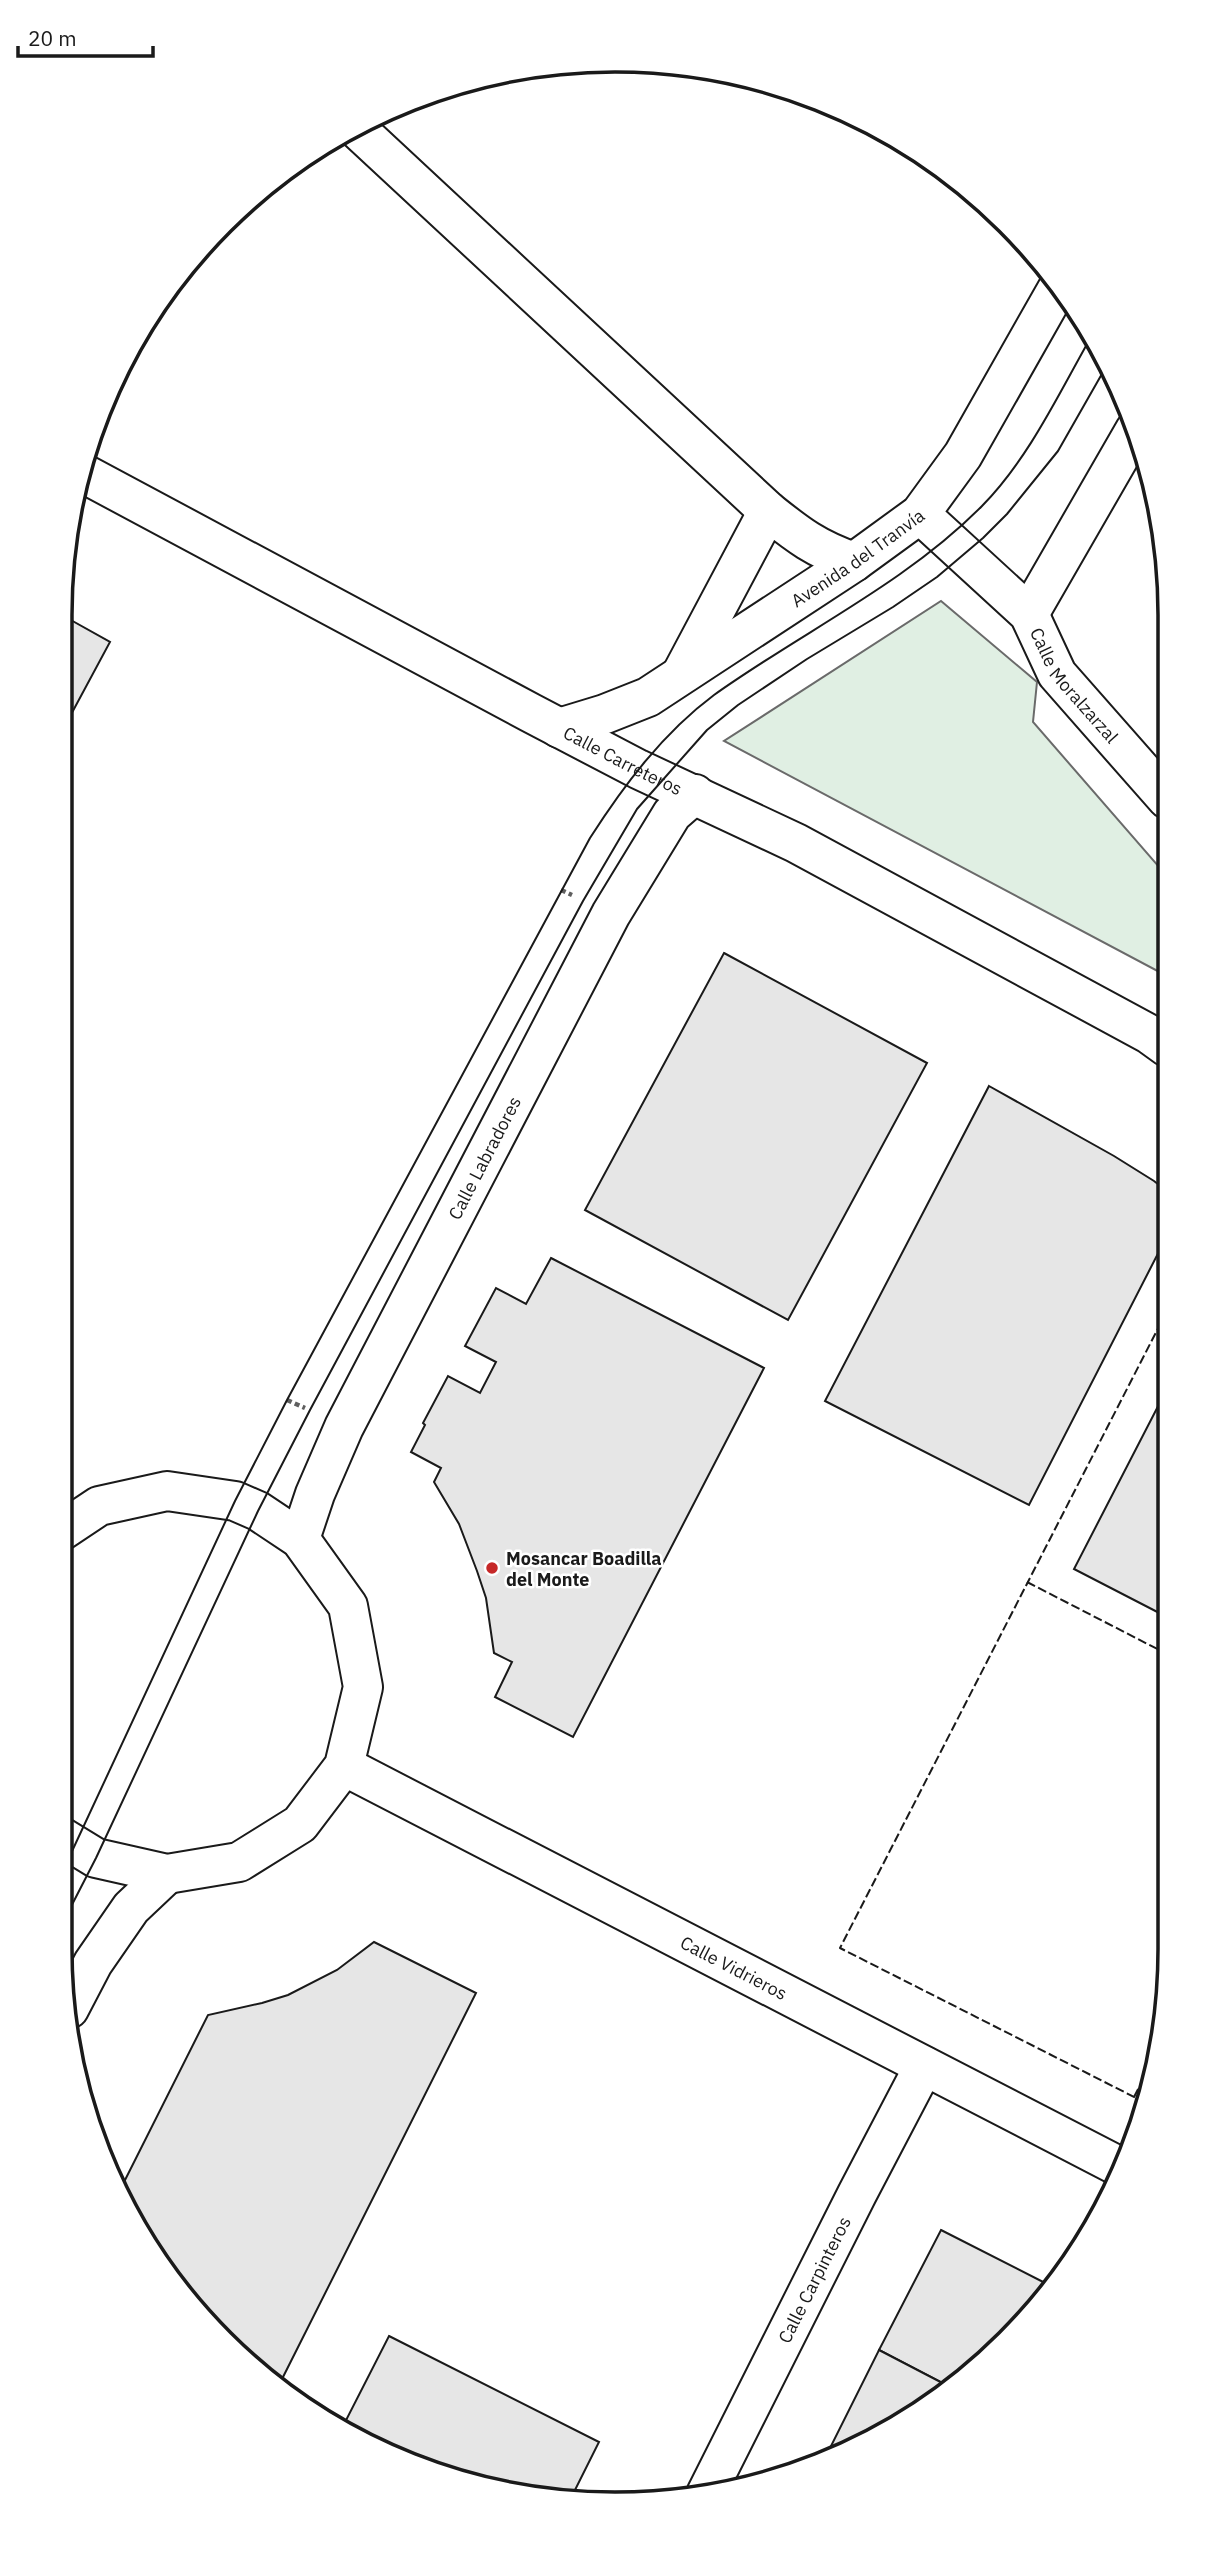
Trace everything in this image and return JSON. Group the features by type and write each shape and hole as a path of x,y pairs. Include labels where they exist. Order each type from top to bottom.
{"street":[{"path":"363,134 768,511 801,538 824,552 853,562"},
{"name":"Avenida del Tranvía","path":"559,728 648,697 853,562 920,514 963,455 1054,295"},
{"path":"1029,614 1129,441"},
{"name":"Calle Carreteros","path":"90,476 559,728 820,856 1158,1040"},
{"path":"679,678 768,511"},
{"name":"Calle Moralzarzal","path":"920,514 1029,614 1057,674 1158,789"},
{"name":"Calle Labradores","path":"300,1539 315,1494 344,1427 611,914 672,814 695,794"},
{"path":"72,1524 99,1506 167,1491 236,1501 279,1524 300,1539 348,1606 363,1686 344,1766 300,1824 239,1862 167,1874 96,1858 72,1843"},
{"name":"Calle Vidrieros","path":"344,1766 1114,2164"},
{"path":"74,1999 93,1963 131,1908 167,1874"},
{"name":"Calle Carpinteros","path":"711,2484 924,2066"}],"green space":[{"path":"941,601 1037,682 1033,722 1158,866 1158,971 724,741"}],"building":[{"path":"72,621 110,642 72,713"},
{"path":"724,953 927,1063 788,1320 585,1210"},
{"path":"989,1086 1114,1156 1158,1184 1158,1253 1029,1505 825,1401"},
{"path":"551,1258 764,1368 573,1737 495,1697 512,1662 494,1653 486,1598 477,1571 459,1524 434,1482 441,1468 411,1452 448,1376 480,1393 496,1362 465,1346 496,1288 526,1304"},
{"path":"1158,1406 1158,1612 1074,1569"},
{"path":"374,1942 476,1993 282,2379 231,2333 184,2280 163,2251 124,2181 208,2015 288,1995 337,1970"},
{"path":"941,2230 1044,2282 999,2333 942,2383 879,2350"},
{"path":"389,2336 599,2442 575,2491 544,2488 474,2474 407,2451 346,2421"},
{"path":"879,2350 942,2383 887,2419 830,2448"}],"tram line":[{"path":"72,1851 235,1501 287,1400 603,818 661,743 695,710 748,672 920,560 982,506 1028,447 1086,345"},
{"path":"72,1905 258,1511 310,1410 583,901 637,809 707,730 738,705 893,607 937,577 983,538 1007,514 1058,451 1102,374"}],"fence":[{"path":"1137,2099 840,1948 1158,1328"},
{"path":"1027,1582 1158,1649"},
{"path":"1134,2097 1142,2082"}],"place":[{"name":"Mosancar Boadilla del Monte","path":"492,1568"}]}
